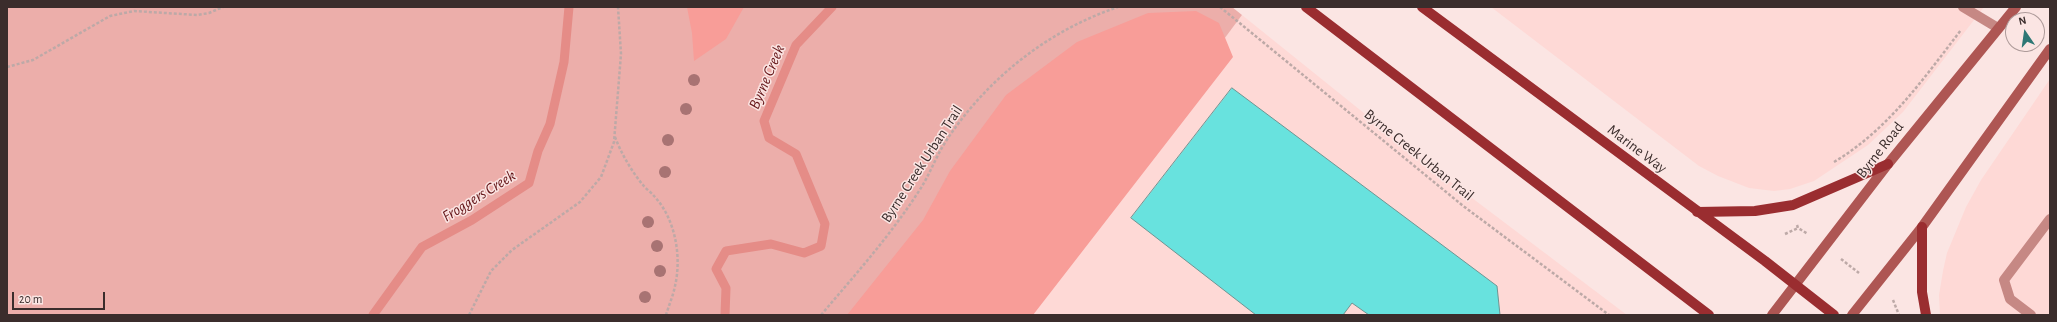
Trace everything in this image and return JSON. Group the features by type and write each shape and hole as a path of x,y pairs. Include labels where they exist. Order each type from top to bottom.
{"main road":[{"path":"1306,7 1709,315"},
{"name":"Marine Way","path":"1422,7 1834,315"},
{"name":"Byrne Road","path":"1772,315 1888,164 2016,7"},
{"path":"1852,315 1922,227 2050,49"},
{"path":"1697,212 1755,211 1793,205 1888,164"},
{"path":"1922,227 1922,292 1926,315"}],"lane":[{"path":"1963,7 1998,28"},
{"path":"2031,315 2010,299 2004,280 2050,219"}],"path":[{"path":"7,67 33,60 110,16 134,12 197,15 209,13 223,7"},
{"path":"469,315 491,271 512,250 580,202 601,177 614,142 615,135 621,54 618,7"},
{"name":"Byrne Creek Urban Trail","path":"821,315 886,239 919,192 946,142 985,92 1020,59 1055,36 1094,15 1118,7"},
{"name":"Byrne Creek Urban Trail","path":"1220,7 1462,205 1609,315"},
{"path":"1833,163 1852,151 1902,106 1973,14"},
{"path":"615,135 619,146 643,186 654,196 666,213 673,229 677,271 675,286 666,315"},
{"path":"1785,234 1798,228"},
{"path":"1824,247 1892,299 1899,315"}],"shaded area":[{"path":"7,7 1232,7 1242,15 1019,315 7,315"},
{"path":"687,7 744,7 726,39 694,61 692,33"},
{"path":"1491,7 1984,7 1903,112 1868,145 1814,181 1790,189 1774,191 1749,188 1718,176 1699,166"},
{"path":"1196,11 1219,23 1233,57 1033,315 847,315 923,220 950,171 1006,95 1077,42 1148,13"},
{"path":"1242,15 1431,167 1627,315 1019,315"},
{"path":"2050,79 2050,315 1940,315 1939,295 1947,253 1966,207 1981,180"}],"building":[{"path":"1232,88 1497,286 1500,315 1369,315 1352,303 1343,315 1256,315 1131,218"}],"waterway":[{"name":"Froggers Creek","path":"373,315 422,247 472,220 529,183 538,151 550,124 564,62 569,7"},
{"name":"Byrne Creek","path":"725,315 726,288 716,269 726,251 771,244 804,253 821,246 825,224 796,154 769,138 764,121 796,45 832,7"}]}
